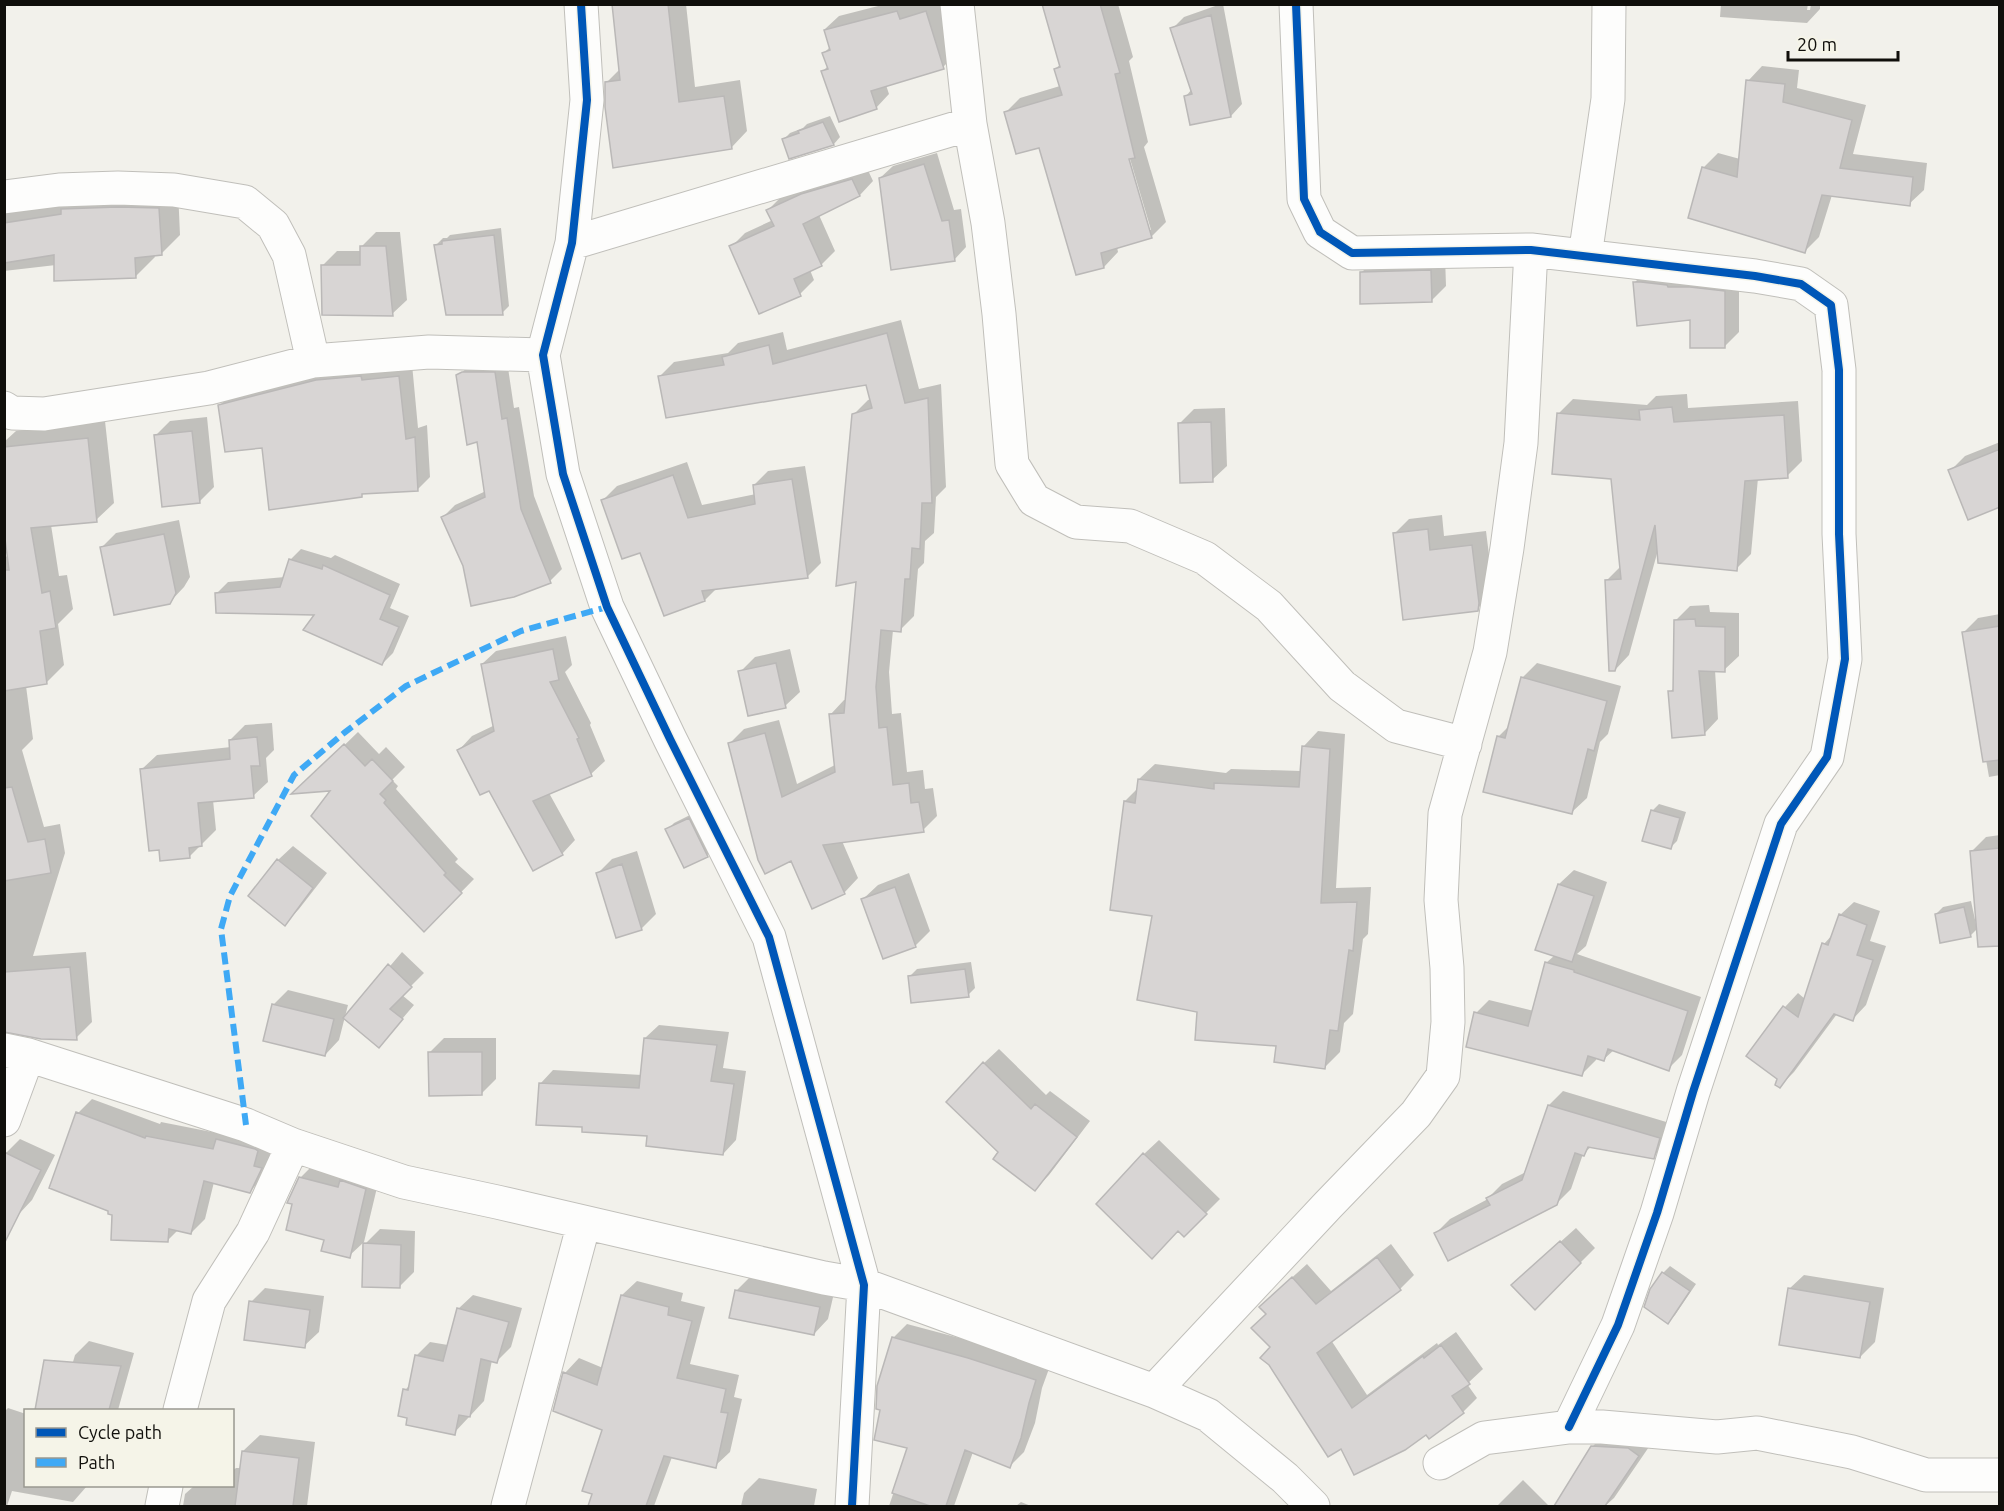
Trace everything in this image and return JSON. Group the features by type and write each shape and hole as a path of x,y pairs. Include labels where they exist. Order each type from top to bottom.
{"street":[{"path":"581,4 587,100 572,243 543,355 563,474 607,606 670,739 769,937 864,1285 852,1506"},
{"path":"957,4 970,124 988,223 999,314 1012,464 1034,500 1076,522 1130,526 1205,558 1269,606 1342,686 1396,726 1466,744"},
{"path":"1296,4 1304,199 1320,232 1352,253 1531,250 1755,276 1801,284 1831,306 1839,370 1839,534 1845,659 1827,757 1781,824 1693,1092 1657,1213 1618,1325 1569,1426"},
{"path":"1585,256 1608,99 1609,4"},
{"path":"572,243 970,124"},
{"path":"4,197 59,190 118,188 174,190 245,202 273,225 289,255 313,361"},
{"path":"1154,1391 1328,1204 1416,1114 1443,1076 1448,1022 1447,968 1441,900 1446,814 1490,652 1508,548 1521,443 1531,250"},
{"path":"4,408 12,413 44,414 209,388 313,361 429,352 543,355"},
{"path":"4,1120 16,1053 246,1125 293,1145 404,1182 864,1285 1154,1391 1208,1414 1285,1478 1311,1506"},
{"path":"180,1409 209,1301 253,1232 293,1145"},
{"path":"508,1506 584,1223"},
{"path":"1440,1463 1484,1438 1569,1426 1717,1437 1757,1433 1852,1452 1926,1476 2000,1475"},
{"path":"162,1506 166,1487"}],"building":[{"path":"612,4 668,4 679,102 724,96 732,149 613,168 605,107 605,82 620,80"},
{"path":"1042,4 1100,4 1120,73 1115,74 1135,158 1129,159 1152,238 1101,253 1104,268 1076,275 1039,148 1016,154 1004,112 1062,95 1054,69 1060,67"},
{"path":"897,11 900,19 926,11 944,69 871,91 877,109 839,122 821,71 828,69 822,53 830,50 824,30"},
{"path":"1211,15 1231,117 1190,125 1184,96 1192,94 1170,28"},
{"path":"1746,80 1785,84 1783,102 1852,120 1840,168 1913,177 1910,206 1822,195 1805,253 1688,218 1702,167 1737,177"},
{"path":"823,122 834,145 789,159 782,139"},
{"path":"924,164 942,221 949,220 955,261 891,270 879,178"},
{"path":"852,179 860,196 803,224 822,266 794,279 801,296 759,314 729,246 774,226 766,210 801,194"},
{"path":"159,208 162,255 135,258 136,278 54,281 54,255 4,263 4,223 61,214 61,209"},
{"path":"494,235 503,315 446,315 434,245 442,244 442,241"},
{"path":"360,246 386,246 393,316 322,315 321,265 360,265"},
{"path":"1431,270 1432,302 1360,304 1360,272"},
{"path":"1633,282 1725,291 1725,348 1690,348 1690,320 1637,326"},
{"path":"887,333 905,403 928,398 932,503 922,503 920,549 912,548 910,579 905,579 901,632 881,630 876,687 879,728 887,727 893,785 909,783 911,803 919,802 924,832 823,845 845,894 812,909 791,861 765,874 758,860 728,743 765,733 782,797 835,772 829,714 844,713 856,582 836,586 852,414 872,408 866,385 666,418 658,376 724,365 722,357 769,345 773,364"},
{"path":"462,372 495,372 502,419 507,418 521,509 551,583 514,597 471,606 463,566 441,517 485,497 477,442 467,445 456,375"},
{"path":"361,376 362,380 399,376 406,439 415,437 418,491 362,494 362,497 269,510 262,448 225,452 218,405 316,380"},
{"path":"1672,407 1674,422 1784,415 1788,478 1745,481 1737,571 1658,563 1655,525 1615,671 1609,671 1605,580 1621,579 1611,479 1552,474 1557,413 1640,420 1639,410"},
{"path":"1211,422 1213,482 1180,483 1178,423"},
{"path":"192,431 200,503 162,507 154,435"},
{"path":"88,438 97,522 31,528 42,593 50,591 56,628 40,631 47,684 4,691 4,570 9,570 4,531 4,447"},
{"path":"2000,449 2000,507 1968,520 1948,470"},
{"path":"673,475 688,518 755,504 753,485 792,479 808,578 702,591 705,601 664,616 640,553 622,559 601,500"},
{"path":"1428,529 1430,550 1472,545 1478,611 1403,620 1393,533"},
{"path":"164,534 176,593 170,604 114,615 100,547"},
{"path":"289,559 322,569 323,565 390,595 380,619 399,627 382,665 303,630 314,615 216,613 215,593 280,587"},
{"path":"1695,619 1696,626 1725,627 1725,672 1699,671 1705,735 1672,738 1668,691 1673,691 1674,620"},
{"path":"2000,626 2000,760 1983,762 1962,632"},
{"path":"553,649 559,680 550,682 579,738 577,739 592,776 533,801 563,855 533,871 489,791 480,795 457,750 494,731 481,664"},
{"path":"776,663 786,708 748,716 738,671"},
{"path":"1521,677 1607,701 1594,751 1588,749 1572,814 1483,792 1497,736 1505,738"},
{"path":"257,737 260,766 251,766 254,798 198,803 202,846 189,848 190,858 160,861 159,850 149,851 140,769 230,759 229,740"},
{"path":"344,744 365,766 372,759 393,781 380,794 386,800 384,803 446,873 444,875 462,893 424,932 311,816 330,791 291,794"},
{"path":"1302,746 1330,749 1321,903 1357,902 1353,951 1349,950 1338,1031 1330,1030 1325,1069 1274,1062 1276,1046 1195,1040 1197,1012 1137,1000 1152,916 1110,910 1124,801 1135,803 1138,779 1214,789 1214,783 1299,787"},
{"path":"12,787 28,842 45,839 51,873 4,881 4,788"},
{"path":"1651,810 1680,818 1671,849 1642,841"},
{"path":"689,818 708,857 684,868 665,829"},
{"path":"2000,848 2000,946 1978,947 1970,851"},
{"path":"277,859 313,888 285,926 248,896"},
{"path":"622,864 642,930 616,938 596,873"},
{"path":"1558,884 1594,896 1572,962 1535,950"},
{"path":"895,887 916,947 883,959 861,899"},
{"path":"1964,907 1971,937 1940,943 1935,914"},
{"path":"1839,914 1867,925 1857,955 1873,960 1853,1021 1834,1014 1780,1088 1775,1085 1777,1079 1746,1056 1783,1006 1798,1017 1822,943 1828,945"},
{"path":"1545,962 1574,970 1574,972 1688,1011 1669,1071 1608,1049 1604,1061 1588,1056 1582,1076 1466,1047 1474,1012 1528,1026"},
{"path":"388,964 412,987 390,1009 403,1019 379,1048 343,1018"},
{"path":"70,967 77,1040 41,1039 4,1032 4,972"},
{"path":"965,969 969,997 911,1003 908,976"},
{"path":"272,1004 334,1019 325,1056 263,1041"},
{"path":"644,1038 717,1045 711,1081 734,1084 723,1155 646,1146 647,1136 582,1132 582,1127 536,1125 539,1083 639,1088"},
{"path":"428,1052 482,1052 482,1095 429,1096"},
{"path":"983,1062 1031,1109 1035,1104 1077,1137 1035,1191 993,1159 998,1152 946,1102"},
{"path":"1548,1105 1660,1138 1654,1159 1588,1147 1584,1156 1575,1153 1557,1205 1448,1261 1434,1233 1490,1205 1486,1198 1522,1180"},
{"path":"76,1112 145,1138 146,1136 213,1149 216,1139 255,1149 258,1151 254,1166 262,1168 250,1193 204,1181 191,1234 169,1229 168,1242 111,1240 112,1215 108,1214 108,1211 49,1188"},
{"path":"4,1152 41,1170 4,1244"},
{"path":"1143,1153 1207,1214 1184,1237 1178,1231 1152,1259 1096,1204"},
{"path":"299,1177 338,1187 340,1180 366,1189 350,1258 321,1251 324,1240 286,1230 292,1204 287,1203"},
{"path":"1560,1241 1581,1263 1535,1310 1511,1285"},
{"path":"363,1243 401,1245 400,1288 362,1287"},
{"path":"1377,1257 1401,1290 1317,1353 1352,1408 1441,1345 1470,1384 1452,1396 1464,1413 1429,1439 1426,1435 1405,1450 1354,1475 1341,1449 1328,1457 1269,1365 1260,1358 1270,1347 1251,1328 1266,1314 1259,1307 1292,1277 1316,1304"},
{"path":"1662,1272 1690,1291 1668,1324 1644,1307 1650,1289"},
{"path":"1788,1288 1870,1302 1860,1358 1779,1345"},
{"path":"735,1290 820,1307 814,1335 729,1318"},
{"path":"621,1295 669,1307 668,1315 692,1321 677,1378 726,1389 721,1412 728,1413 716,1468 664,1456 646,1506 588,1506 592,1494 582,1491 602,1430 553,1411 563,1372 597,1385"},
{"path":"249,1301 310,1310 305,1348 244,1340"},
{"path":"457,1308 509,1322 497,1363 481,1359 470,1417 459,1415 455,1435 406,1425 407,1418 398,1416 403,1389 408,1390 415,1355 443,1361"},
{"path":"892,1337 1036,1380 1021,1438 1010,1468 965,1450 946,1506 930,1506 892,1493 907,1448 874,1440 880,1410 876,1409 877,1386"},
{"path":"44,1360 121,1366 109,1409 35,1409"},
{"path":"1591,1446 1628,1448 1639,1456 1605,1506 1554,1506"},
{"path":"242,1451 299,1458 293,1506 235,1506"}],"marked path":[{"path":"246,1125 221,929 230,896 294,775 406,686 521,631 607,607"}],"cycle path":[{"path":"581,4 587,100 572,243 543,355 563,474 607,607 769,937 864,1285 852,1506"},
{"path":"1296,4 1304,199 1320,232 1352,253 1531,250 1755,276 1801,284 1831,305 1839,370 1839,534 1845,659 1827,757 1781,824 1693,1092 1657,1213 1618,1325 1569,1427"}]}
